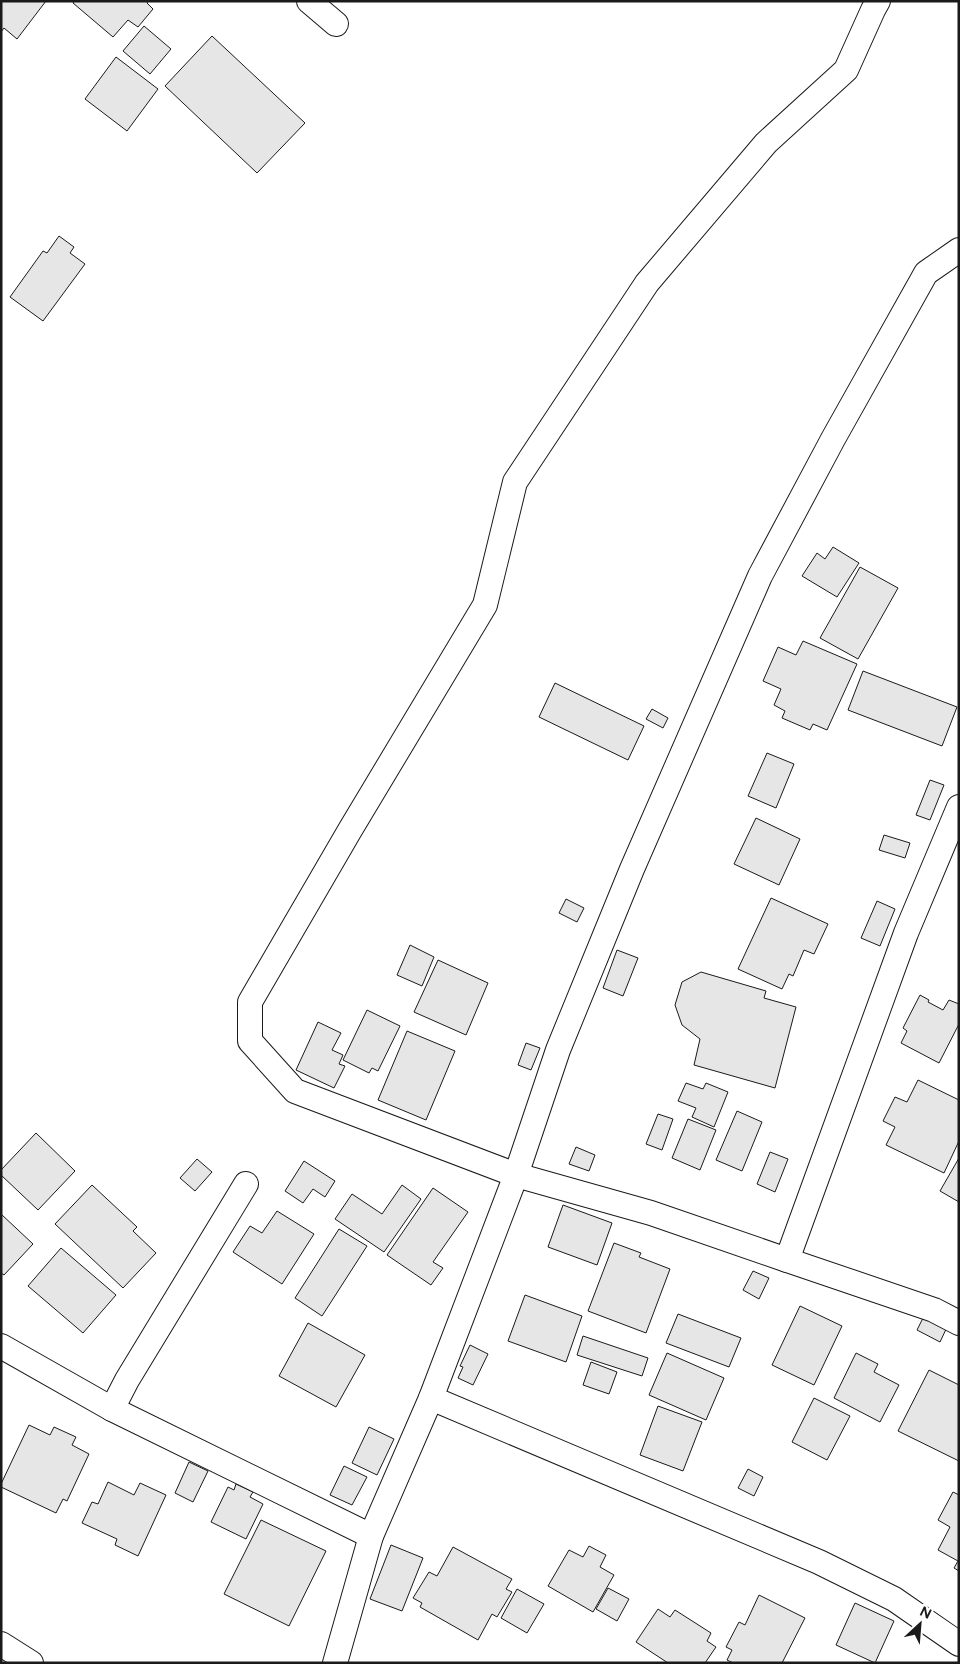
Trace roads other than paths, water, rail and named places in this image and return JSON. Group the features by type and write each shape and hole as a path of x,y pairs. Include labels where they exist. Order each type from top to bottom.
{"street":[{"path":"309,1 336,24"},
{"path":"878,1 846,70 766,143 647,283 515,482 485,605 350,830 250,1002 250,1041 294,1091 516,1175 651,1213 934,1310 959,1323"},
{"path":"335,1663 371,1536 431,1398 516,1175 562,1041 632,869 760,576 833,439 926,273 959,250"},
{"path":"787,1260 906,933 959,807"},
{"path":"112,1409 127,1380 246,1184"},
{"path":"1,1346 112,1409 371,1536"},
{"path":"431,1398 819,1562 894,1599 959,1644"},
{"path":"1,1644 32,1663"}]}
